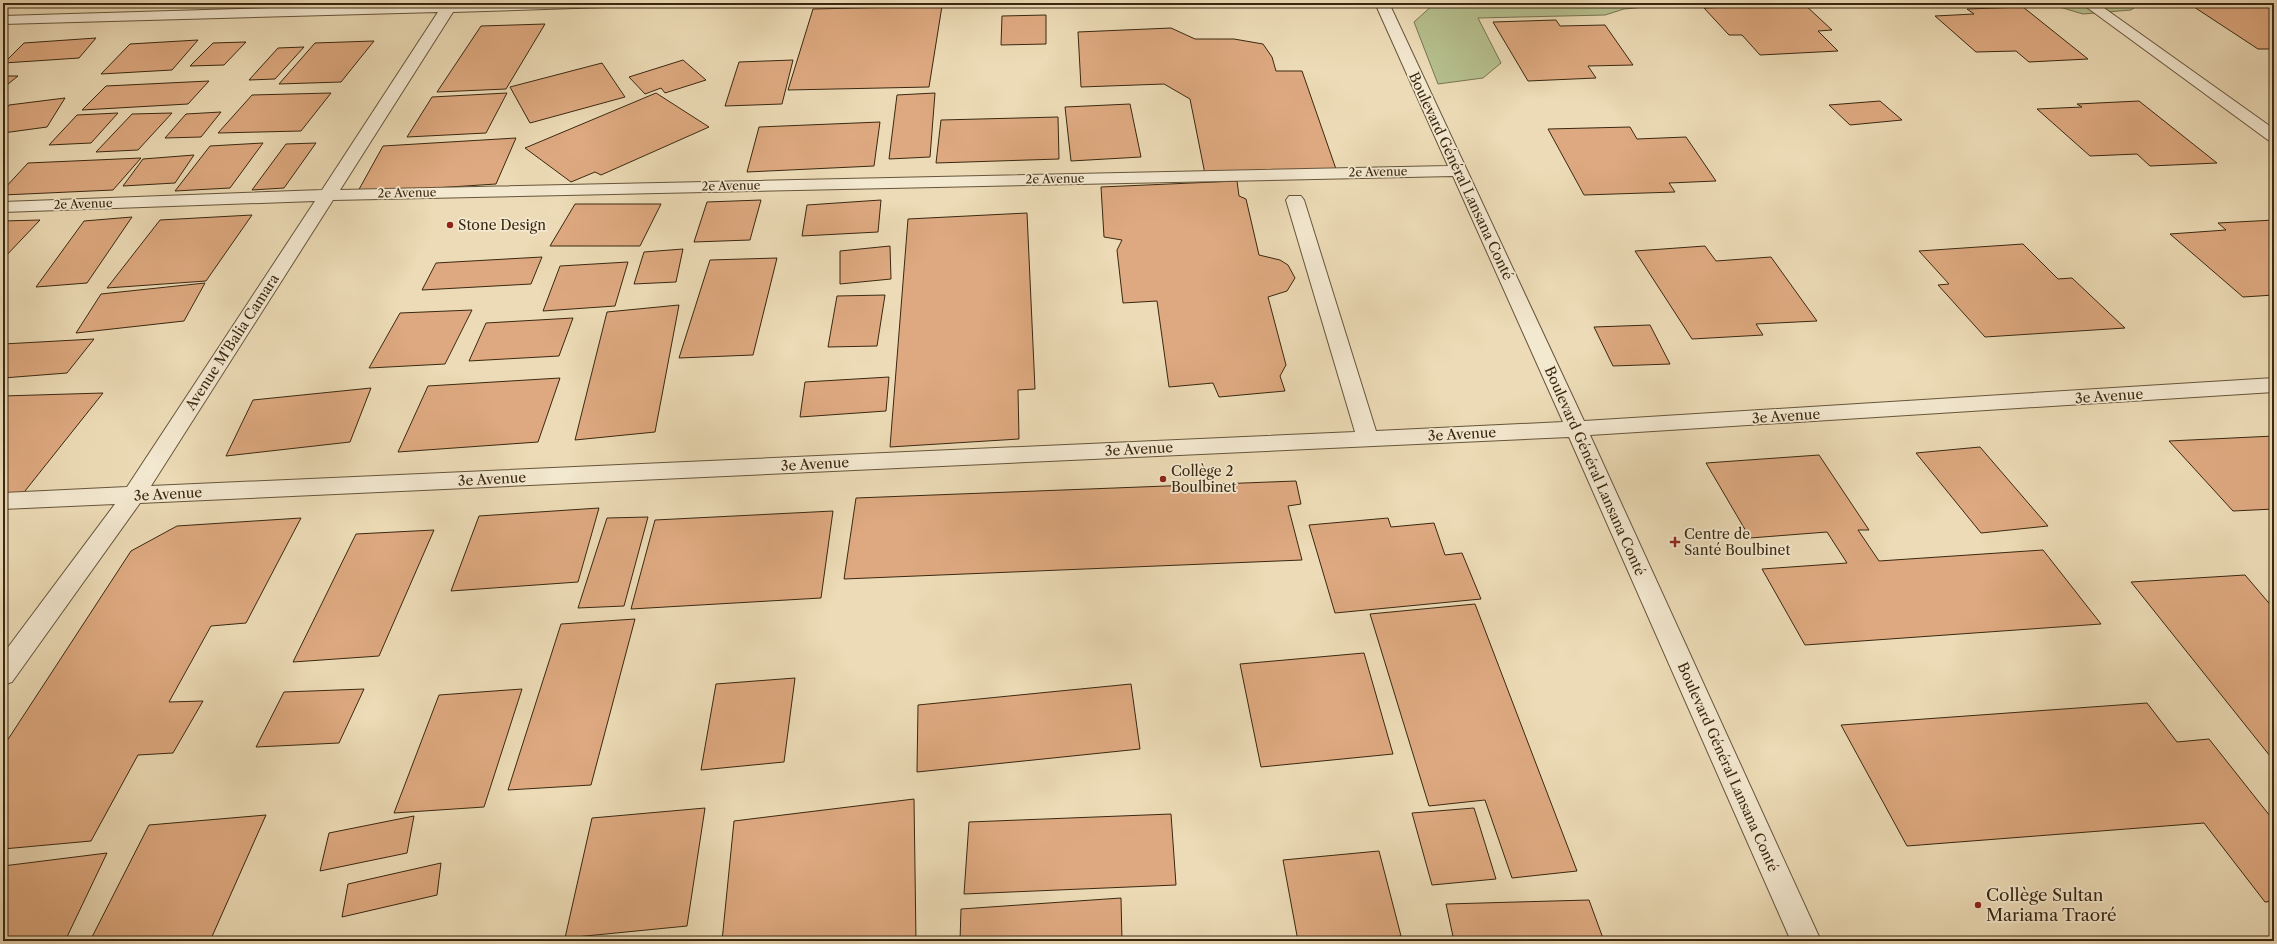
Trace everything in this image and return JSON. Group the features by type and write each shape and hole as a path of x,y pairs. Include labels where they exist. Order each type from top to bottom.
{"street":[{"path":"3,20 450,5 605,3"},
{"name":"Boulevard Général Lansana Conté","path":"1382,3 1576,429 1806,941"},
{"path":"2088,3 2274,138"},
{"name":"Avenue M'Balia Camara","path":"3,674 134,495 450,5"},
{"name":"2e Avenue","path":"3,207 327,195 1458,170"},
{"path":"1295,200 1368,439"},
{"name":"3e Avenue","path":"3,501 1576,429 2274,385"}],"green space":[{"path":"1435,3 1691,3 1624,9 1605,15 1478,18 1501,63 1483,78 1438,84 1414,22"},
{"path":"2046,3 2141,3 2131,10 2083,14"}],"building":[{"path":"2188,3 2274,3 2274,49 2258,49"},
{"path":"1804,4 1832,30 1818,31 1838,51 1760,55 1742,35 1729,35 1704,8"},
{"path":"942,6 929,87 788,90 813,9"},
{"path":"2023,7 2088,59 2029,62 2016,51 1976,52 1935,16 1974,14 1967,9"},
{"path":"1046,15 1046,44 1001,45 1002,16"},
{"path":"1556,20 1560,26 1605,25 1633,65 1588,66 1596,78 1528,81 1493,22"},
{"path":"545,24 506,89 437,92 481,26"},
{"path":"1171,28 1195,39 1234,39 1263,44 1272,57 1276,71 1302,71 1336,169 1205,174 1190,99 1164,84 1081,87 1078,32"},
{"path":"96,38 79,58 4,63 24,43"},
{"path":"198,40 172,70 101,74 130,44"},
{"path":"374,41 341,82 279,84 315,43"},
{"path":"246,42 224,65 190,66 213,43"},
{"path":"304,47 275,79 249,80 278,48"},
{"path":"683,60 706,80 665,93 661,88 645,94 629,77"},
{"path":"793,60 782,104 725,106 739,62"},
{"path":"602,63 625,97 530,123 510,87"},
{"path":"3,76 18,76 3,88"},
{"path":"209,81 188,104 82,110 106,86"},
{"path":"331,93 301,131 218,133 252,95"},
{"path":"507,93 486,133 407,137 432,97"},
{"path":"656,93 709,127 601,175 595,172 571,182 525,148"},
{"path":"935,93 930,157 889,159 897,95"},
{"path":"65,98 47,127 3,133 3,114 9,105"},
{"path":"1880,101 1902,120 1850,125 1829,105"},
{"path":"2139,101 2217,163 2150,166 2137,154 2090,156 2037,109 2082,107 2077,104"},
{"path":"1130,104 1141,157 1071,161 1065,107"},
{"path":"221,112 201,137 165,138 186,114"},
{"path":"118,113 91,143 49,145 77,115"},
{"path":"172,113 138,150 96,152 132,114"},
{"path":"1058,117 1059,159 936,163 941,120"},
{"path":"880,122 874,166 747,172 759,127"},
{"path":"1630,127 1637,139 1686,137 1716,181 1669,183 1675,192 1584,195 1548,129"},
{"path":"516,138 496,184 357,193 383,146"},
{"path":"263,143 230,188 175,191 210,146"},
{"path":"316,143 284,188 252,190 286,144"},
{"path":"194,155 175,183 123,186 143,159"},
{"path":"141,158 113,190 3,195 3,190 28,163"},
{"path":"1237,181 1239,196 1246,199 1259,255 1280,260 1288,265 1295,278 1287,291 1268,297 1286,365 1280,376 1285,391 1219,397 1213,383 1169,387 1157,301 1123,303 1117,250 1122,240 1104,237 1101,187"},
{"path":"761,200 750,240 694,242 707,202"},
{"path":"881,200 878,232 802,236 807,205"},
{"path":"575,204 661,204 640,246 550,246"},
{"path":"1027,213 1035,389 1018,390 1019,439 890,447 908,219"},
{"path":"252,215 206,281 107,288 160,220"},
{"path":"132,217 87,283 36,287 84,221"},
{"path":"40,220 3,259 3,221"},
{"path":"2274,220 2274,295 2243,297 2170,234 2226,230 2218,223"},
{"path":"2023,244 2058,279 2072,278 2125,328 1985,337 1938,285 1949,284 1919,251"},
{"path":"890,246 891,279 840,284 840,251"},
{"path":"1705,246 1716,261 1771,257 1817,321 1756,324 1763,335 1692,339 1635,251"},
{"path":"683,249 676,282 634,284 644,252"},
{"path":"542,257 531,284 422,290 436,263"},
{"path":"777,258 753,355 679,358 710,260"},
{"path":"628,262 615,306 543,311 560,266"},
{"path":"205,283 184,321 76,333 101,294"},
{"path":"885,295 877,346 828,347 837,296"},
{"path":"679,305 655,432 575,440 607,312"},
{"path":"472,310 445,364 369,368 400,313"},
{"path":"573,318 559,356 469,361 486,323"},
{"path":"1650,325 1670,364 1613,366 1594,327"},
{"path":"94,339 67,373 3,378 3,344"},
{"path":"889,377 886,411 800,417 805,382"},
{"path":"560,378 538,442 398,452 428,386"},
{"path":"371,388 350,442 226,456 253,400"},
{"path":"103,393 21,496 3,497 3,396"},
{"path":"2274,436 2274,509 2233,511 2169,441"},
{"path":"1980,447 2048,526 1981,533 1916,453"},
{"path":"1819,455 1869,530 1858,530 1879,561 2043,550 2101,624 1805,645 1762,569 1847,563 1827,532 1750,538 1706,463"},
{"path":"1296,481 1301,504 1288,506 1302,560 844,579 856,498"},
{"path":"599,508 578,582 451,591 479,516"},
{"path":"833,511 821,598 631,609 655,520"},
{"path":"648,517 624,606 578,608 607,518"},
{"path":"301,518 246,623 211,626 169,702 203,701 173,753 138,755 91,841 3,849 3,747 131,551 177,526"},
{"path":"1388,518 1391,527 1434,523 1445,555 1462,553 1481,599 1335,613 1309,525"},
{"path":"434,530 379,656 293,662 356,534"},
{"path":"2245,575 2274,609 2274,761 2131,582"},
{"path":"1475,604 1577,871 1512,878 1485,800 1429,806 1370,614"},
{"path":"635,619 591,785 508,790 561,624"},
{"path":"1364,653 1393,754 1261,767 1240,664"},
{"path":"795,678 784,762 701,770 716,684"},
{"path":"1131,684 1140,749 917,772 918,705"},
{"path":"364,689 339,743 256,747 284,692"},
{"path":"522,689 484,807 394,813 439,695"},
{"path":"2147,703 2177,742 2209,739 2274,821 2274,901 2265,902 2204,823 1907,846 1841,725"},
{"path":"914,799 916,941 722,941 734,821"},
{"path":"705,808 687,926 565,938 592,818"},
{"path":"1474,808 1496,879 1432,885 1412,813"},
{"path":"1171,814 1176,885 964,894 969,822"},
{"path":"266,815 210,941 90,941 149,825"},
{"path":"414,816 407,853 320,871 329,833"},
{"path":"1379,851 1401,936 1359,941 1298,941 1283,860"},
{"path":"107,853 65,941 3,941 3,866"},
{"path":"441,863 437,895 342,917 348,884"},
{"path":"1121,898 1122,941 960,941 961,909"},
{"path":"1589,900 1604,941 1454,941 1446,904"}],"place":[{"name":"Stone Design","path":"450,225"},
{"name":"Collège 2 Boulbinet","path":"1163,479"},
{"name":"Centre de Santé Boulbinet","path":"1675,542"},
{"name":"Collège Sultan Mariama Traoré","path":"1978,905"}]}
